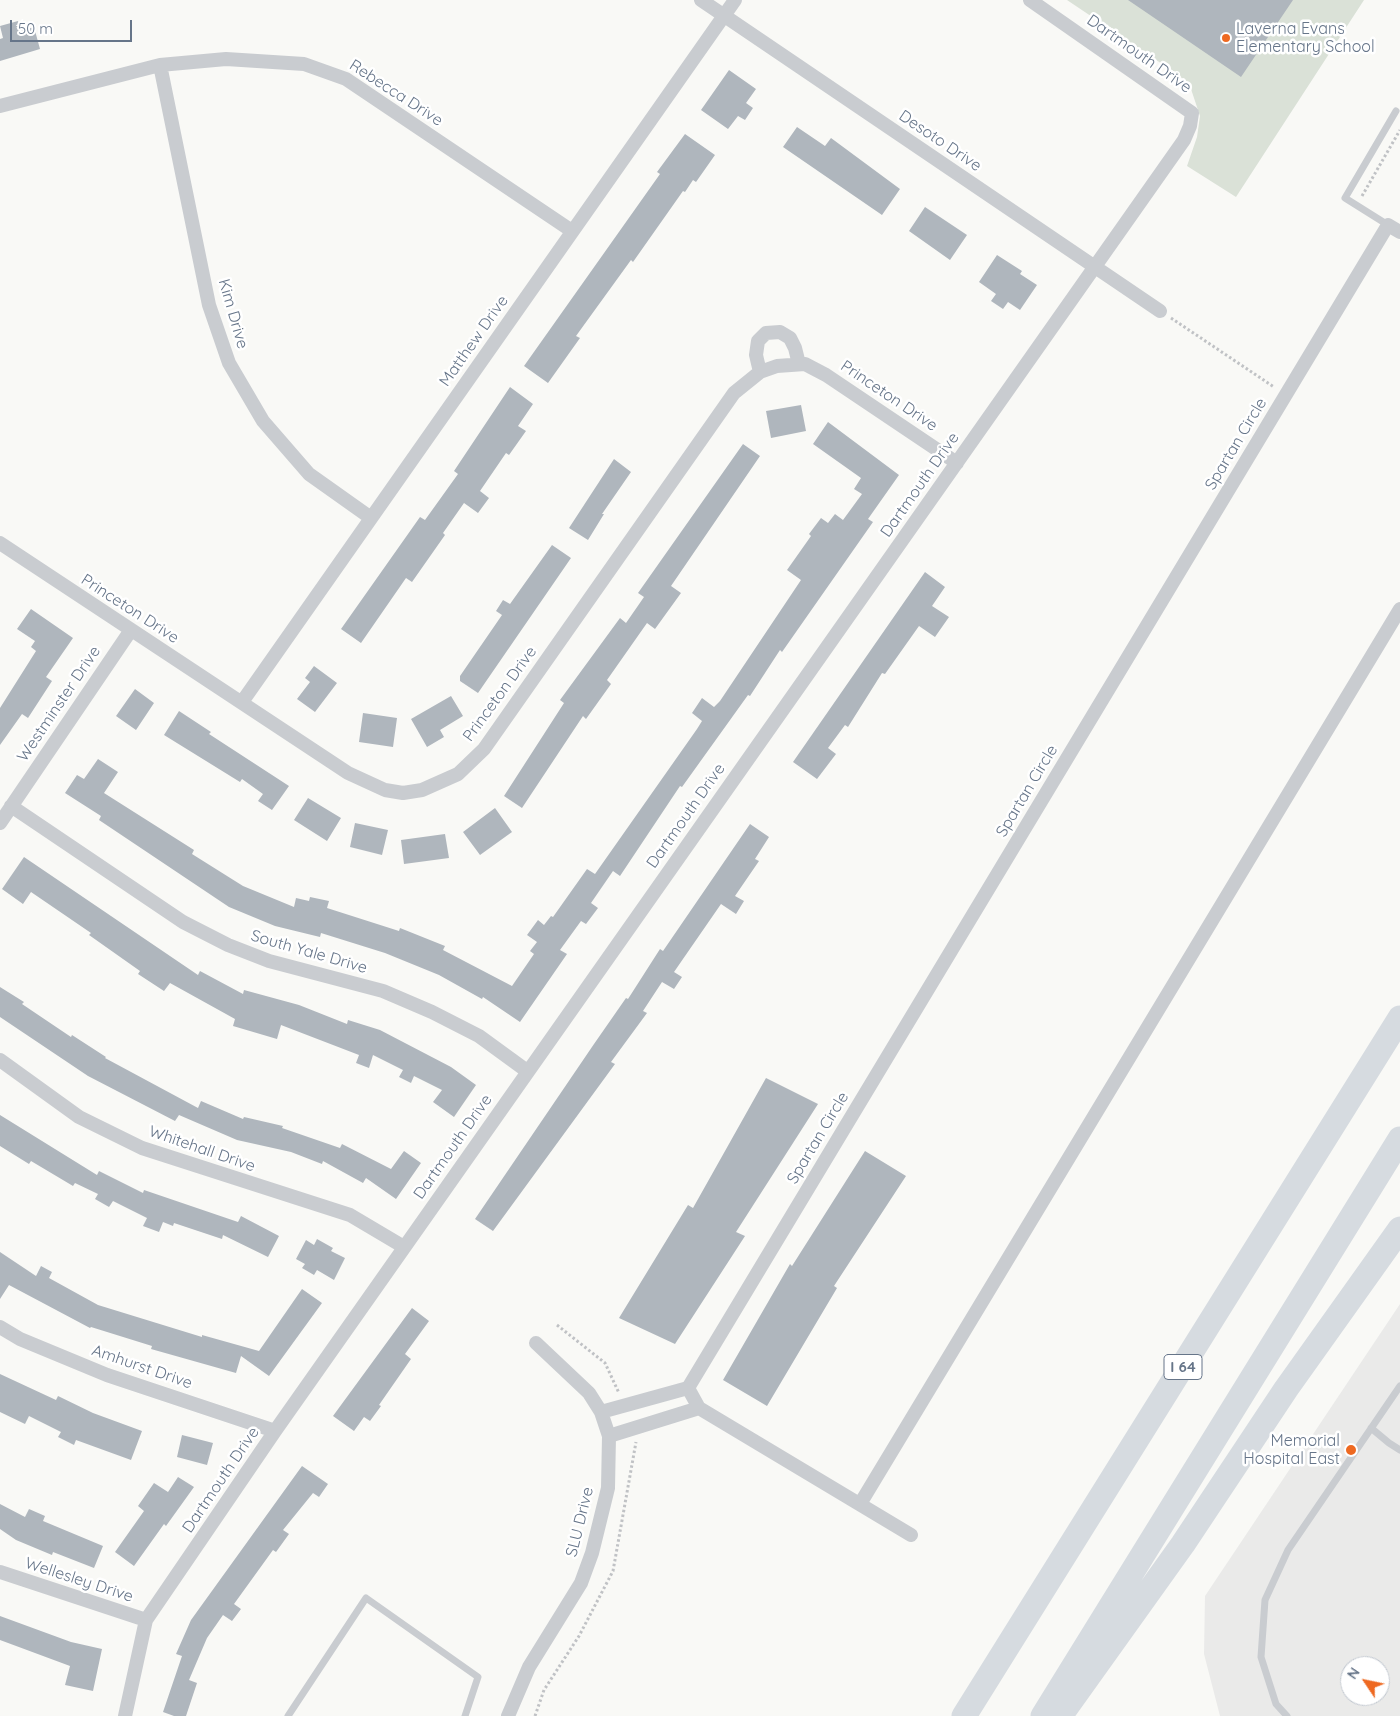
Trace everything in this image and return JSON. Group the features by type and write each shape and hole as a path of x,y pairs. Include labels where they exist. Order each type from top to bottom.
{"highway":[{"name":"I 64","path":"964,1716 1400,1018"},
{"path":"1043,1716 1400,1140"},
{"path":"1060,1716 1183,1544 1286,1390 1400,1229"}],"street":[{"name":"Desoto Drive","path":"701,0 1160,311"},
{"name":"Matthew Drive","path":"242,702 735,0"},
{"name":"Dartmouth Drive","path":"125,1716 146,1620 275,1431 527,1071 1184,140 1190,126 1192,113 1030,0"},
{"name":"Rebecca Drive","path":"0,106 160,65 226,59 304,64 346,79 572,232"},
{"name":"Kim Drive","path":"160,65 209,305 229,363 263,421 309,474 371,518"},
{"name":"Spartan Circle","path":"688,1388 1286,395 1394,228"},
{"path":"760,372 756,355 758,341 766,333 780,332 790,338 796,348 799,364"},
{"name":"Princeton Drive","path":"0,543 348,774 385,790 402,793 422,790 458,774 484,749 734,393 760,372 777,366 799,364 826,375 957,463"},
{"path":"860,1504 1400,609"},
{"name":"Westminster Drive","path":"0,823 131,630"},
{"name":"South Yale Drive","path":"11,806 183,922 228,946 269,961 383,991 432,1012 479,1036 527,1071"},
{"name":"Whitehall Drive","path":"0,1060 80,1117 142,1148 350,1214 404,1247"},
{"name":"Amhurst Drive","path":"0,1327 20,1339 107,1375 275,1431"},
{"name":"SLU Drive","path":"508,1716 528,1667 581,1583 592,1553 608,1488 609,1436 601,1412 589,1393 536,1343"},
{"path":"601,1412 688,1388 699,1408 911,1535"},
{"path":"609,1436 699,1408"},
{"name":"Wellesley Drive","path":"0,1572 146,1620"}],"lane":[{"path":"1394,228 1345,198 1396,111"},
{"path":"1287,1716 1276,1704 1261,1657 1265,1600 1288,1550 1400,1386"},
{"path":"1371,1428 1400,1450"},
{"path":"288,1716 366,1598 478,1677 465,1716"}],"path":[{"path":"1357,205 1400,130"},
{"path":"1160,311 1286,395"}],"shaded area":[{"path":"1067,0 1364,0 1236,197 1187,166 1197,137 1200,116 1191,89 1180,76"},
{"name":"Memorial Hospital East","path":"1400,1304 1400,1716 1220,1716 1204,1654 1205,1596"}],"building":[{"name":"Laverna Evans Elementary School","path":"1128,0 1293,0 1241,77"},
{"path":"18,21 21,31 34,27 40,49 0,61 0,39 3,38 0,26"},
{"path":"729,70 756,89 746,103 753,108 745,120 738,116 728,129 701,110"},
{"path":"797,127 825,146 831,138 900,189 882,215 783,147"},
{"path":"685,134 715,155 696,182 693,180 685,192 683,191 633,262 631,260 576,336 580,338 548,383 524,366 660,174 657,172"},
{"path":"925,207 967,235 950,260 909,231"},
{"path":"997,255 1022,271 1020,274 1037,285 1020,310 1008,302 1003,309 991,301 996,294 979,282"},
{"path":"510,387 533,404 518,426 526,431 509,455 506,453 480,491 489,498 478,513 464,503 443,533 445,535 412,582 406,578 361,643 341,629 420,517 425,520 458,474 454,471"},
{"path":"801,405 806,431 771,438 766,411"},
{"path":"828,422 899,475 868,519 873,522 782,652 780,650 750,696 748,695 682,787 680,786 620,876 613,871 591,903 598,908 586,924 581,921 560,950 567,954 520,1022 483,997 482,999 439,975 385,953 321,933 320,937 275,926 229,907 99,820 101,816 65,793 77,775 84,779 98,759 118,772 104,793 194,850 192,854 243,886 294,907 296,898 309,901 310,897 329,901 327,908 399,931 400,928 445,946 443,950 512,986 534,954 530,951 537,942 527,935 538,920 544,925 551,916 553,917 587,869 595,874 702,721 692,713 702,698 714,707 720,701 801,580 787,570 811,536 809,534 821,518 828,523 835,514 843,520 862,494 854,489 861,478 813,444"},
{"path":"743,444 760,456 671,586 681,593 655,629 647,623 607,680 611,684 586,719 583,716 522,808 504,796 564,703 560,700 620,618 626,623 644,597 638,593"},
{"path":"614,459 631,472 602,514 604,514 588,540 569,528"},
{"path":"552,545 571,558 478,693 460,681 460,676 502,615 496,611 503,600 510,604"},
{"path":"925,572 945,587 932,606 949,617 935,637 919,626 885,674 882,673 848,727 845,725 828,748 836,754 817,779 793,762"},
{"path":"31,609 73,638 46,677 52,681 28,718 22,714 0,745 0,708 36,651 31,647 35,641 17,629"},
{"path":"314,666 337,683 315,712 297,699 310,682 305,678"},
{"path":"135,689 154,703 136,730 116,716"},
{"path":"451,696 463,716 440,730 444,737 427,747 411,719"},
{"path":"179,711 211,732 209,734 289,786 272,810 258,801 263,794 242,779 240,782 164,735"},
{"path":"363,713 397,718 393,747 359,742"},
{"path":"308,798 341,818 327,841 294,820"},
{"path":"495,808 512,832 480,855 463,832"},
{"path":"355,823 388,830 382,855 350,847"},
{"path":"750,824 769,837 755,859 759,861 735,896 744,901 736,914 721,904 674,972 682,977 674,989 662,982 643,1011 647,1013 611,1062 615,1064 493,1231 475,1219 594,1044 626,998 628,999 660,949 663,951"},
{"path":"445,834 449,858 404,864 401,840"},
{"path":"24,857 198,975 200,971 243,994 244,990 299,1005 347,1024 348,1020 380,1030 451,1067 476,1085 454,1117 433,1102 442,1090 414,1076 411,1083 399,1077 403,1070 373,1055 369,1068 356,1063 359,1055 281,1025 277,1039 233,1026 235,1019 170,983 164,991 138,974 140,971 89,935 91,933 31,892 23,904 2,889"},
{"path":"0,987 24,1002 22,1004 105,1058 198,1108 201,1101 243,1119 244,1117 283,1126 282,1128 340,1148 342,1144 391,1169 404,1151 421,1163 396,1199 366,1178 363,1183 323,1161 322,1164 291,1152 237,1140 179,1115 175,1121 88,1076 0,1017"},
{"path":"766,1078 818,1104 736,1232 745,1236 675,1344 619,1318 688,1205 693,1208"},
{"path":"0,1115 97,1175 99,1171 143,1193 144,1190 238,1222 241,1216 279,1236 268,1257 223,1235 222,1239 174,1223 173,1226 163,1222 159,1232 143,1226 147,1218 113,1201 109,1207 95,1199 98,1194 75,1183 73,1186 31,1161 29,1164 0,1146"},
{"path":"865,1151 906,1176 834,1286 837,1288 767,1406 723,1380 790,1264 792,1266"},
{"path":"317,1239 333,1248 331,1251 345,1258 334,1280 317,1270 314,1275 302,1268 305,1264 296,1259 306,1240 314,1245"},
{"path":"0,1252 36,1276 41,1266 52,1272 49,1278 98,1305 202,1337 202,1335 259,1351 302,1289 322,1303 269,1376 241,1356 236,1373 151,1349 152,1346 90,1328 9,1285 0,1299"},
{"path":"412,1308 429,1321 405,1354 411,1359 379,1405 381,1406 370,1421 364,1417 354,1431 333,1416"},
{"path":"0,1374 56,1400 58,1396 93,1413 142,1431 131,1460 76,1440 74,1445 58,1437 61,1432 29,1416 25,1424 0,1412"},
{"path":"182,1435 213,1443 207,1465 177,1457"},
{"path":"302,1466 328,1484 319,1497 313,1493 283,1530 289,1534 276,1552 273,1550 234,1604 241,1609 232,1621 223,1615 207,1638 189,1680 197,1683 186,1716 174,1716 163,1712 182,1656 176,1654 191,1620"},
{"path":"178,1477 194,1487 166,1526 164,1524 134,1566 115,1552 144,1511 138,1506 154,1483 168,1492"},
{"path":"0,1504 25,1517 29,1509 45,1516 43,1521 103,1546 94,1568 53,1552 52,1555 16,1540 0,1529"},
{"path":"0,1616 71,1642 102,1649 93,1691 65,1685 70,1666 0,1640"}],"place":[{"name":"Laverna Evans Elementary School","path":"1226,38"},
{"name":"Memorial Hospital East","path":"1351,1450"}]}
